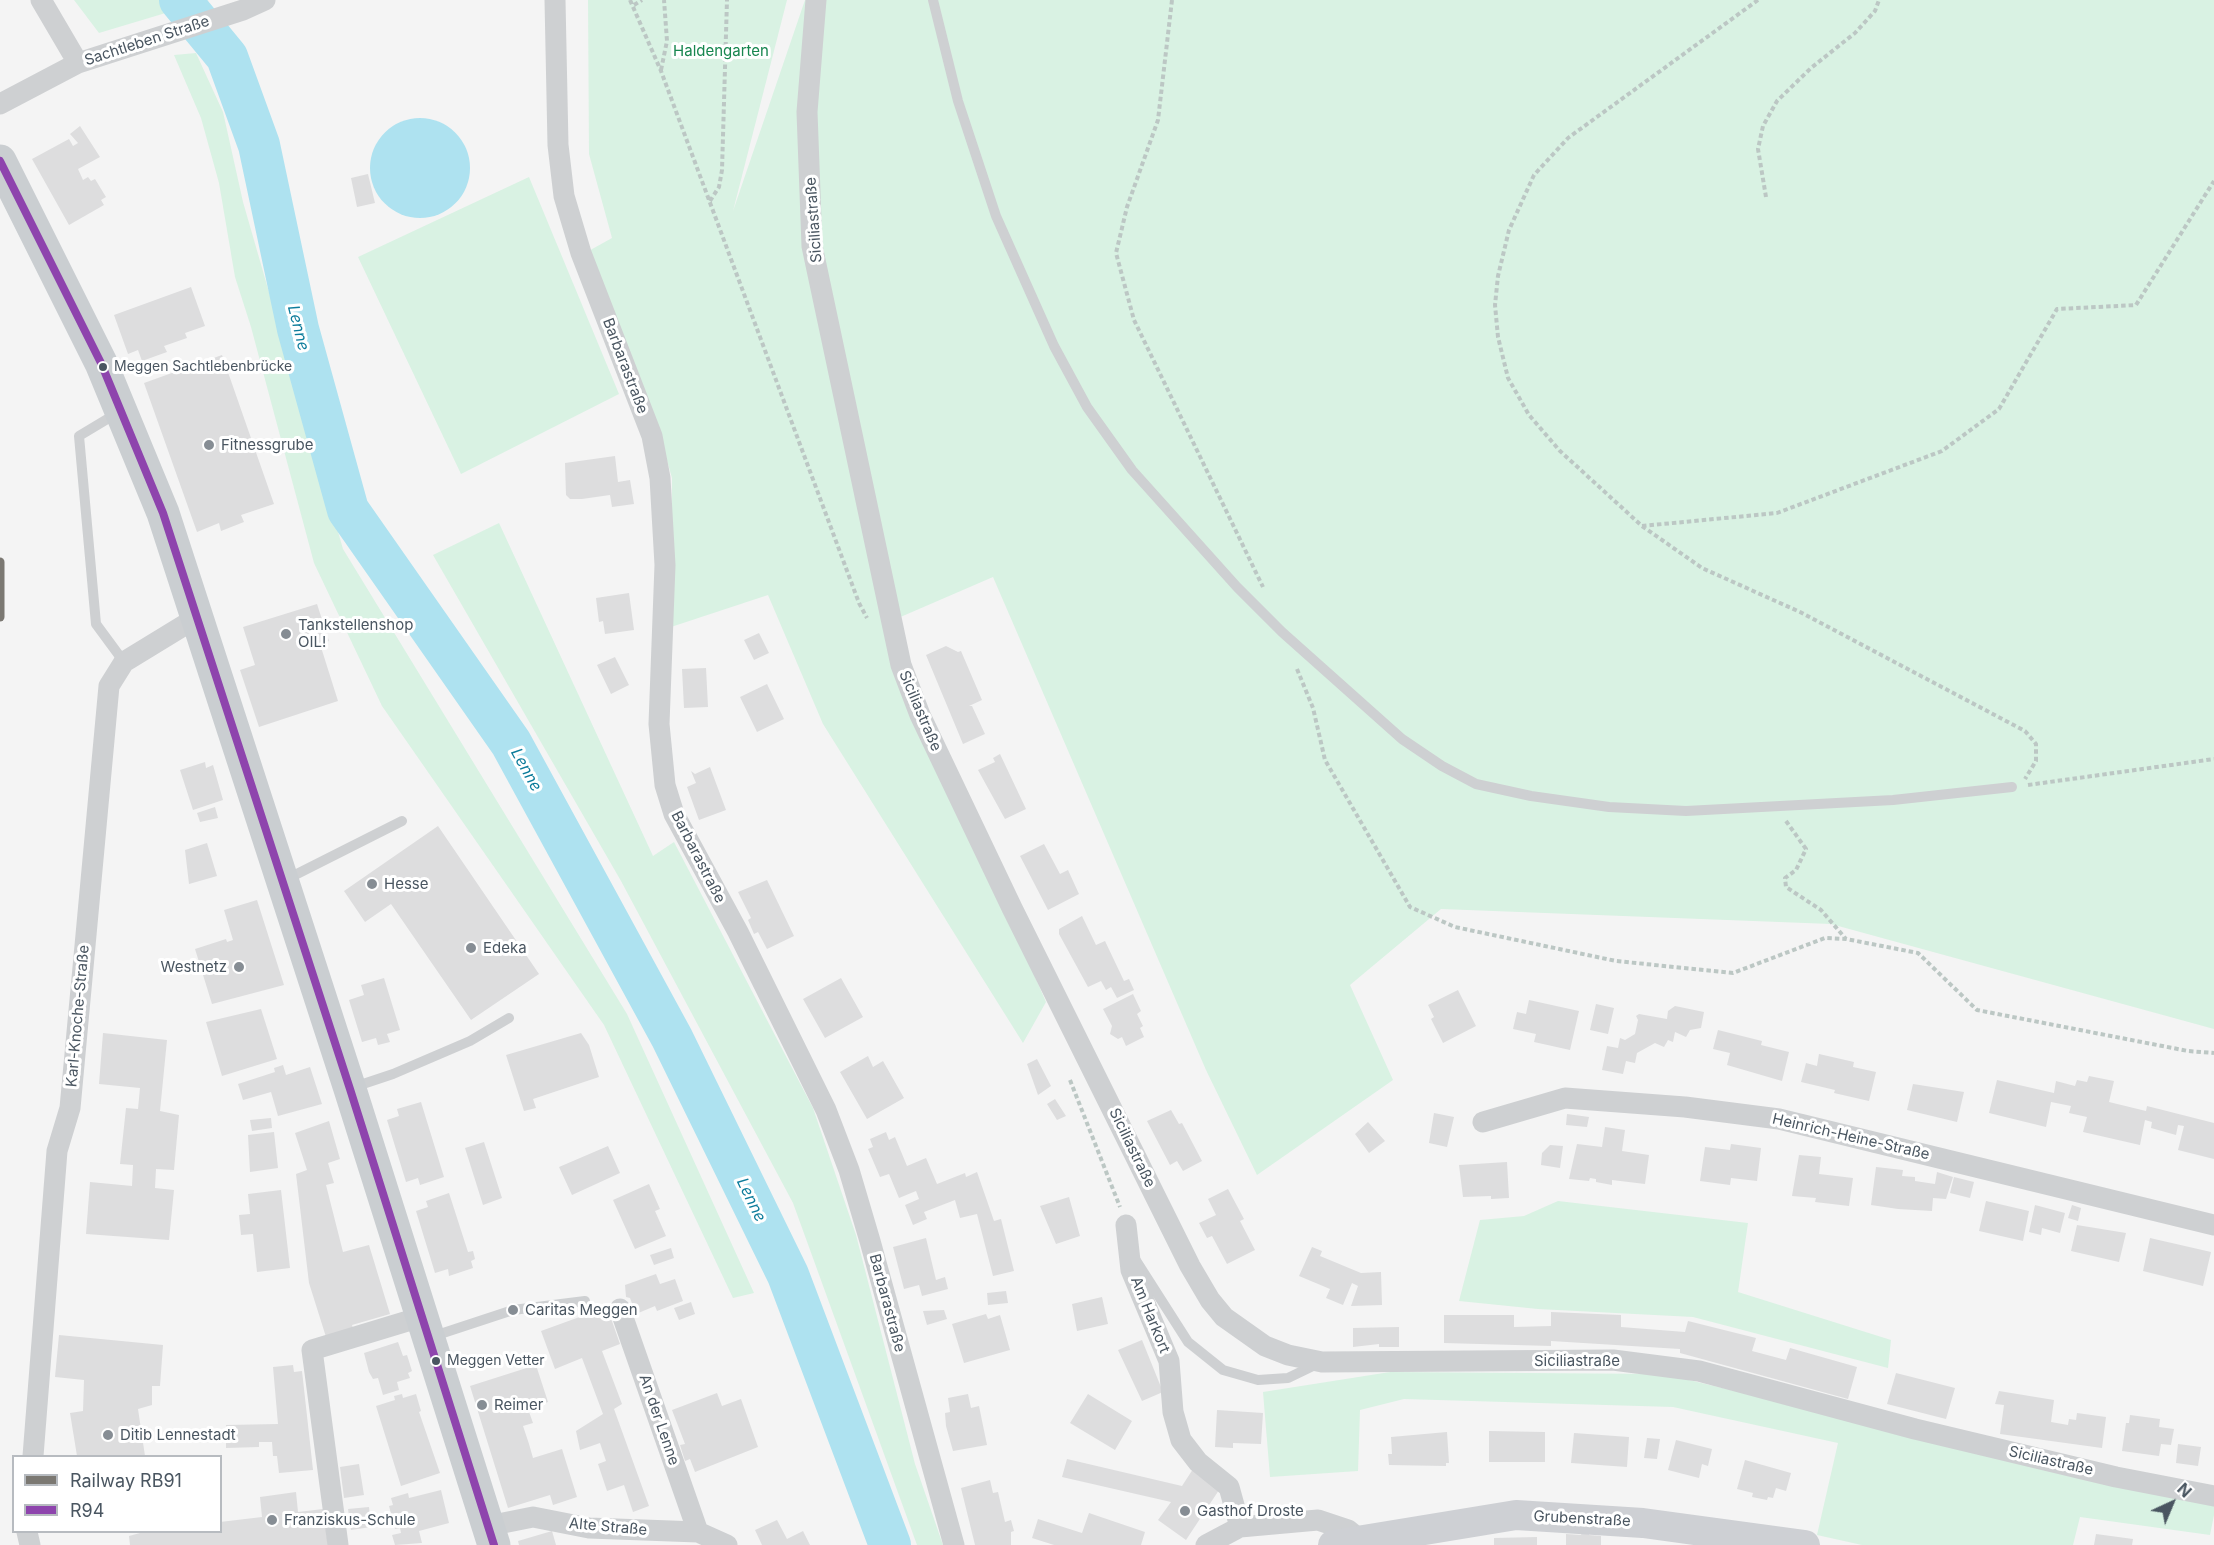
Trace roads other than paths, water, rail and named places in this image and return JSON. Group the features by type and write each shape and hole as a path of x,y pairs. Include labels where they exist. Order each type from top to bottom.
{"main road":[{"path":"0,161 123,410 163,513 350,1089 491,1535"},
{"name":"Grubenstraße","path":"1346,1542 1516,1515 1643,1523 1805,1545"}],"street":[{"path":"40,0 78,63"},
{"name":"Sachtleben Straße","path":"0,104 78,63 243,10 264,0"},
{"name":"Barbarastraße","path":"555,0 558,145 564,196 581,253 652,436 660,478 665,565 659,724 665,785 674,814 738,932 826,1110 849,1170 954,1545"},
{"name":"Siciliastraße","path":"816,0 807,112 812,246 901,665 920,715 1012,908 1190,1266 1210,1300 1240,1331 1265,1346 1288,1355 1323,1362 1612,1360 1653,1363 1699,1371 1915,1429 2116,1477 2214,1496"},
{"name":"Karl-Knoche-Straße","path":"33,1455 57,1151 70,1108 104,711 109,686 124,662 196,618"},
{"name":"Heinrich-Heine-Straße","path":"1483,1122 1565,1098 1685,1107 1779,1119 2214,1225"},
{"name":"Am Harkort","path":"1126,1225 1131,1270 1169,1362 1173,1412 1181,1440 1198,1462 1229,1487 1240,1527"},
{"name":"An der Lenne","path":"620,1309 698,1532"},
{"path":"338,1545 312,1350 425,1327"},
{"name":"Alte Straße","path":"491,1535 532,1517 589,1528 698,1532 727,1545"},
{"name":"Grubenstraße","path":"1206,1545 1240,1527 1318,1520 1348,1530 1346,1542"}],"lane":[{"path":"933,0 958,101 996,216 1054,346 1087,407 1132,470 1238,588 1282,632 1402,739 1442,766 1476,784 1531,796 1609,807 1686,811 1893,800 2012,788"},
{"path":"123,410 79,436 96,624 124,662"},
{"path":"282,882 402,821"},
{"path":"350,1089 393,1074 470,1041 509,1018"},
{"path":"1127,1247 1188,1342 1223,1370 1258,1380 1288,1378 1323,1362"},
{"path":"425,1327 513,1310 585,1301"}],"water":[{"path":"420,118 439,122 455,133 466,149 470,168 466,187 455,203 439,214 420,218 401,214 385,203 374,187 370,168 374,149 385,133 401,122"}],"waterway":[{"name":"Lenne","path":"180,0 227,57 259,145 298,329 348,510 511,743 672,1038 788,1275 890,1545"}],"rail line":[{"name":"RB91","path":"0,562 0,617"}],"place":[{"name":"Meggen Sachtlebenbrücke","path":"103,367"},
{"name":"Fitnessgrube","path":"209,445"},
{"name":"Tankstellenshop OIL!","path":"286,634"},
{"name":"Hesse","path":"372,884"},
{"name":"Edeka","path":"471,948"},
{"name":"Westnetz","path":"239,967"},
{"name":"Caritas Meggen","path":"513,1310"},
{"name":"Meggen Vetter","path":"436,1361"},
{"name":"Reimer","path":"482,1405"},
{"name":"Ditib Lennestadt","path":"108,1435"},
{"name":"Gasthof Droste","path":"1185,1511"},
{"name":"Franziskus-Schule","path":"272,1520"}],"park label":[{"name":"Haldengarten","path":"721,51"}]}
